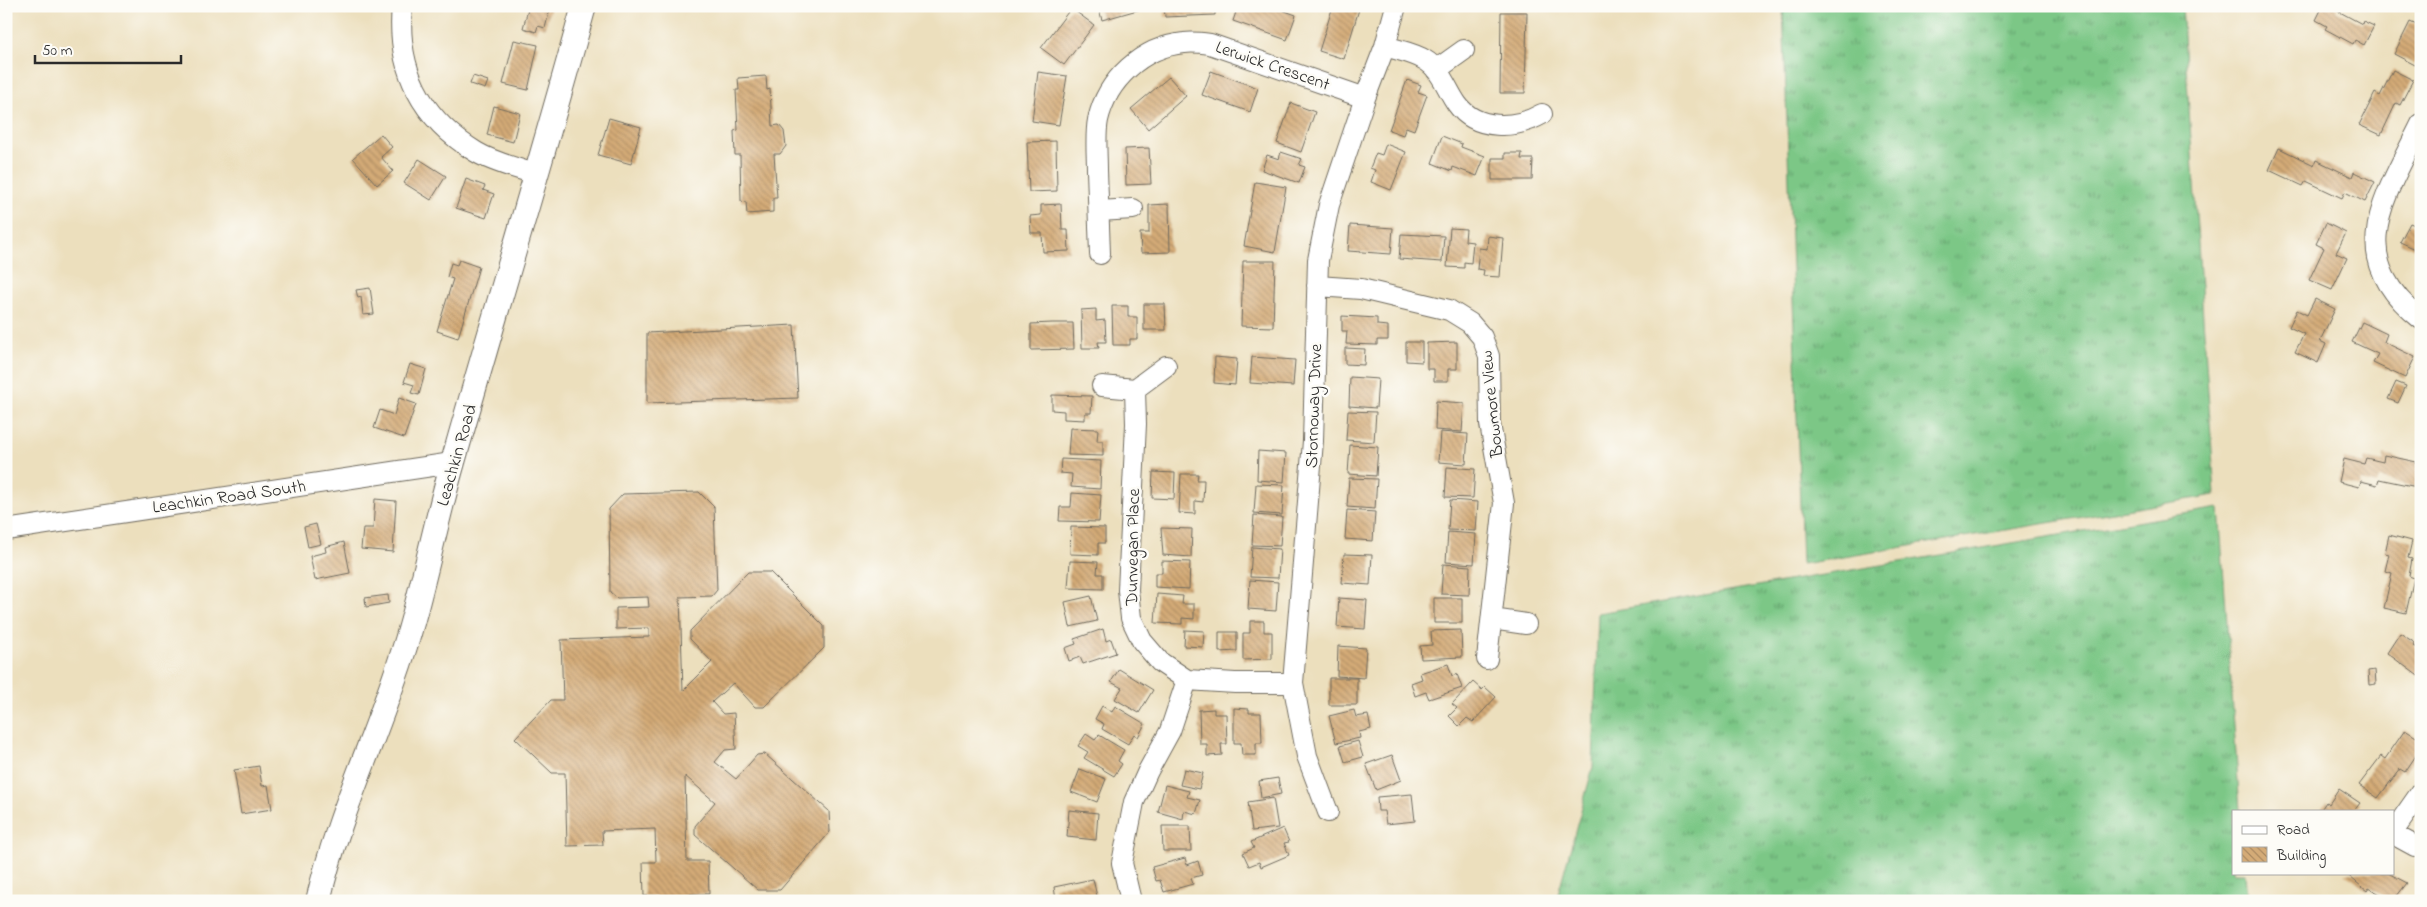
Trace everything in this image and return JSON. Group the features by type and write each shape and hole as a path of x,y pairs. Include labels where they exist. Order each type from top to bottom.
{"street":[{"path":"402,6 400,42 420,98 431,116 445,130 477,153 537,175"},
{"name":"Leachkin Road","path":"318,901 344,815 375,736 410,630 452,463 537,175 584,6"},
{"name":"Stornoway Drive","path":"1328,812 1307,756 1293,683 1313,441 1318,260 1329,205 1365,98 1385,46 1396,6"},
{"name":"Lerwick Crescent","path":"1100,254 1098,121 1105,100 1119,77 1138,59 1161,48 1184,43 1210,44 1365,98"},
{"path":"1385,46 1425,60 1436,70 1459,106 1486,123 1500,126 1516,124 1542,114"},
{"path":"1436,70 1464,50"},
{"path":"2421,124 2387,192 2378,216 2376,241 2380,264 2390,288 2407,308 2421,319"},
{"path":"1099,211 1133,209"},
{"name":"Bowmore View","path":"1316,286 1361,290 1449,310 1470,323 1482,337 1489,356 1490,424 1504,503 1487,659"},
{"path":"1102,386 1135,389 1166,366"},
{"name":"Dunvegan Place","path":"1135,389 1136,424 1128,590 1131,618 1142,641 1160,662 1187,680"},
{"name":"Leachkin Road South","path":"6,530 452,463"},
{"path":"1492,619 1526,624"},
{"path":"1131,901 1122,863 1134,802 1148,771 1170,731 1187,680 1235,683 1293,683"},
{"path":"2394,832 2421,792"},
{"path":"2394,834 2415,846"}],"green space":[{"path":"1783,6 2182,6 2215,495 1802,564"},
{"path":"2219,508 2240,810 2232,810 2232,874 2245,874 2247,901 1556,901 1593,767 1598,613"}],"building":[{"path":"529,6 551,6 545,28 538,26 536,32 523,28"},
{"path":"1098,6 1148,6 1148,7 1102,20"},
{"path":"1164,6 1215,6 1215,15 1165,17"},
{"path":"1238,6 1271,6 1296,15 1287,40 1233,21"},
{"path":"1333,6 1360,6 1344,59 1319,51"},
{"path":"2323,6 2335,6 2337,7 2336,10 2362,24 2363,21 2374,26 2364,45 2355,40 2353,44 2325,29 2327,26 2316,20"},
{"path":"1071,8 1094,25 1064,65 1041,48"},
{"path":"1501,12 1527,12 1525,93 1500,93"},
{"path":"2410,22 2421,27 2421,54 2415,65 2394,54"},
{"path":"514,40 538,45 528,90 503,84"},
{"path":"2393,70 2413,80 2400,105 2396,103 2381,135 2359,125 2375,93 2380,96"},
{"path":"1211,71 1258,88 1250,112 1202,95"},
{"path":"1038,72 1067,76 1059,125 1032,121"},
{"path":"473,76 488,81 485,89 470,84"},
{"path":"766,76 767,90 770,89 772,126 779,125 784,131 786,146 780,154 774,154 777,198 773,198 773,212 747,214 746,202 741,201 740,155 735,155 734,131 738,130 736,90 739,90 738,78"},
{"path":"1169,77 1186,96 1148,129 1131,109"},
{"path":"1407,80 1421,85 1418,92 1427,95 1414,130 1406,127 1403,135 1389,130"},
{"path":"1291,103 1315,112 1301,152 1277,143"},
{"path":"494,106 520,113 513,142 487,135"},
{"path":"609,118 641,127 631,164 598,155"},
{"path":"381,134 392,147 381,157 393,171 377,185 353,158"},
{"path":"1442,136 1462,144 1461,147 1485,156 1477,176 1453,167 1452,171 1432,163"},
{"path":"1056,141 1057,191 1029,192 1027,142"},
{"path":"1386,144 1406,152 1391,190 1371,182 1375,170 1370,168 1376,153 1382,155"},
{"path":"1149,148 1151,184 1126,185 1125,149"},
{"path":"2279,148 2314,165 2316,160 2352,177 2354,172 2375,182 2365,202 2345,192 2342,198 2306,181 2303,186 2269,170"},
{"path":"1281,152 1302,159 1299,165 1305,167 1299,183 1262,170 1267,155 1279,159"},
{"path":"1505,153 1522,153 1521,159 1533,159 1532,180 1492,180 1492,158 1505,158"},
{"path":"419,159 446,176 431,200 404,183"},
{"path":"466,179 485,186 483,190 494,194 486,218 456,208"},
{"path":"1255,182 1286,187 1275,252 1244,246"},
{"path":"1061,204 1062,230 1068,230 1069,251 1043,252 1042,233 1031,233 1030,216 1041,215 1041,205"},
{"path":"1169,204 1170,252 1141,253 1140,233 1149,233 1149,205"},
{"path":"2326,223 2346,233 2336,253 2347,258 2332,290 2309,280 2324,248 2316,244"},
{"path":"2410,223 2421,228 2421,260 2417,258 2420,251 2400,242"},
{"path":"1350,225 1393,228 1391,254 1348,251"},
{"path":"1450,228 1466,229 1465,241 1473,242 1471,263 1464,262 1464,268 1447,267"},
{"path":"1401,234 1444,236 1442,262 1399,259"},
{"path":"1488,236 1503,238 1500,277 1483,276 1484,270 1477,269 1479,248 1487,249"},
{"path":"459,260 479,267 458,338 437,331 453,279 447,277 451,263 457,265"},
{"path":"1243,261 1275,261 1273,327 1241,326"},
{"path":"370,288 374,314 363,315 361,297 358,298 356,290"},
{"path":"2315,299 2335,309 2320,341 2326,344 2318,363 2295,352 2304,334 2289,327 2297,310 2307,315"},
{"path":"1144,304 1165,304 1166,330 1144,330"},
{"path":"1112,306 1128,306 1128,317 1137,317 1137,339 1130,339 1130,345 1113,345"},
{"path":"1096,309 1096,321 1105,320 1106,342 1098,342 1099,348 1082,348 1081,310"},
{"path":"1342,316 1377,318 1377,325 1388,326 1388,340 1377,340 1377,345 1346,344 1347,331 1342,331"},
{"path":"2362,322 2387,334 2384,342 2415,357 2405,378 2373,363 2378,354 2352,342"},
{"path":"1073,323 1074,349 1031,350 1031,324"},
{"path":"794,325 798,398 647,403 647,333"},
{"path":"1406,342 1422,342 1422,362 1406,361"},
{"path":"1457,342 1457,369 1448,369 1448,381 1434,381 1434,369 1427,369 1427,343"},
{"path":"1345,348 1365,349 1364,365 1345,364"},
{"path":"1215,357 1237,359 1235,385 1214,383"},
{"path":"1252,357 1295,360 1293,386 1250,383"},
{"path":"410,364 426,369 419,395 411,393 414,385 404,382"},
{"path":"1350,377 1378,379 1376,408 1349,406"},
{"path":"2396,382 2406,386 2398,403 2388,399"},
{"path":"1052,395 1092,396 1091,413 1085,413 1085,420 1064,419 1064,411 1052,410"},
{"path":"399,398 416,404 404,438 374,428 380,410 394,415"},
{"path":"1436,401 1464,403 1462,432 1435,430"},
{"path":"1348,411 1376,412 1374,442 1346,440"},
{"path":"1070,428 1098,429 1097,441 1103,441 1103,456 1068,455"},
{"path":"1440,432 1468,434 1466,464 1438,462"},
{"path":"1350,445 1378,447 1376,476 1348,474"},
{"path":"1258,451 1286,453 1284,482 1257,480"},
{"path":"2384,455 2421,463 2417,487 2379,479 2377,485 2361,481 2359,487 2339,482 2344,459 2364,464 2366,458 2383,462"},
{"path":"1061,459 1101,461 1100,489 1071,487 1072,474 1060,473"},
{"path":"1447,467 1475,469 1473,498 1445,497"},
{"path":"1153,472 1175,473 1174,499 1152,498"},
{"path":"1181,474 1198,474 1197,480 1204,480 1203,502 1195,501 1195,514 1179,513"},
{"path":"1349,478 1377,479 1375,509 1347,507"},
{"path":"1256,484 1284,485 1282,515 1254,513"},
{"path":"699,492 714,507 717,590 712,596 680,597 683,691 712,662 690,639 690,631 748,572 770,572 824,626 824,648 764,707 755,707 733,683 712,702 723,714 734,713 736,749 725,750 715,762 736,779 757,755 765,754 829,811 830,832 780,890 758,890 695,835 695,826 715,802 685,776 687,861 708,861 709,894 690,894 690,901 657,901 657,896 644,896 643,862 656,862 655,829 602,831 603,845 567,846 565,773 552,773 515,738 551,700 563,700 561,640 649,637 649,628 616,629 616,608 649,607 648,597 617,598 610,592 609,509 623,494"},
{"path":"1072,493 1101,495 1099,522 1059,521 1060,507 1071,507"},
{"path":"375,499 396,501 393,552 361,549 363,528 373,528"},
{"path":"1450,500 1478,502 1476,531 1448,530"},
{"path":"1347,510 1375,512 1373,541 1345,539"},
{"path":"1254,515 1282,517 1280,546 1252,545"},
{"path":"316,524 321,544 308,547 304,527"},
{"path":"1071,527 1105,528 1105,543 1098,543 1098,555 1070,554"},
{"path":"1161,528 1192,529 1191,557 1163,555"},
{"path":"1448,532 1476,534 1474,564 1446,562"},
{"path":"2389,535 2412,541 2408,558 2412,559 2409,576 2414,578 2406,613 2384,608 2392,573 2385,571 2389,554 2385,553"},
{"path":"344,542 350,573 315,580 310,556 326,552 325,547"},
{"path":"1252,547 1280,549 1278,578 1250,577"},
{"path":"1344,554 1372,555 1370,585 1342,583"},
{"path":"1070,561 1098,562 1097,574 1103,574 1103,589 1068,588"},
{"path":"1162,561 1190,562 1189,589 1155,587 1155,573 1162,573"},
{"path":"1443,564 1470,566 1469,595 1441,594"},
{"path":"1250,580 1278,582 1276,611 1248,609"},
{"path":"1157,594 1183,596 1182,604 1194,604 1194,619 1182,618 1182,624 1155,623"},
{"path":"388,595 389,603 366,607 365,598"},
{"path":"1091,596 1097,621 1070,627 1065,602"},
{"path":"1339,598 1367,600 1365,629 1337,627"},
{"path":"1434,598 1462,598 1462,623 1434,623"},
{"path":"1250,621 1264,621 1264,632 1272,632 1272,659 1243,660 1243,633 1250,633"},
{"path":"1103,629 1106,641 1111,639 1116,653 1083,664 1080,657 1069,661 1065,648 1076,644 1074,639"},
{"path":"1185,630 1204,631 1203,647 1184,646"},
{"path":"1461,630 1462,657 1421,659 1420,646 1432,645 1431,631"},
{"path":"1219,632 1237,632 1237,651 1219,652"},
{"path":"2400,633 2415,643 2414,646 2421,650 2421,678 2387,653"},
{"path":"1338,646 1366,648 1364,678 1337,676"},
{"path":"1448,664 1452,676 1457,674 1462,688 1429,699 1426,692 1415,696 1411,683 1422,679 1420,673"},
{"path":"1119,669 1153,690 1139,713 1115,699 1122,688 1111,682"},
{"path":"2375,670 2376,684 2369,685 2368,671"},
{"path":"1329,678 1357,678 1357,705 1329,705"},
{"path":"1473,682 1482,690 1485,687 1496,697 1473,722 1467,718 1459,726 1449,716 1457,708 1452,704"},
{"path":"1102,706 1112,712 1115,706 1145,724 1138,737 1134,734 1128,744 1102,729 1104,724 1095,719"},
{"path":"1234,708 1249,709 1249,713 1261,713 1262,743 1256,743 1256,755 1242,755 1241,743 1234,743"},
{"path":"1214,709 1214,714 1226,714 1227,744 1221,744 1222,755 1207,756 1207,744 1200,744 1199,710"},
{"path":"1354,710 1356,717 1368,715 1371,729 1359,732 1360,738 1336,743 1329,716"},
{"path":"2405,730 2421,740 2421,748 2405,772 2400,769 2378,798 2359,785 2381,756 2385,759"},
{"path":"1086,734 1095,740 1099,735 1124,750 1118,761 1122,764 1114,776 1084,758 1088,752 1078,746"},
{"path":"1358,741 1363,757 1345,762 1340,746"},
{"path":"1392,755 1401,780 1376,790 1366,764"},
{"path":"259,766 262,786 268,785 272,809 241,814 234,770"},
{"path":"1080,769 1106,779 1097,802 1071,792"},
{"path":"1184,769 1203,773 1199,789 1180,785"},
{"path":"1278,778 1281,794 1261,798 1259,781"},
{"path":"1165,785 1189,791 1187,797 1200,800 1196,814 1184,811 1183,819 1158,812"},
{"path":"2339,789 2360,803 2355,810 2321,810 2326,802 2329,804"},
{"path":"1412,794 1415,821 1386,824 1384,811 1378,811 1377,797"},
{"path":"1273,798 1278,828 1252,831 1248,802"},
{"path":"1069,810 1098,813 1096,840 1067,837"},
{"path":"1162,826 1190,826 1191,851 1163,851"},
{"path":"1283,828 1289,842 1284,843 1289,855 1261,867 1259,862 1249,866 1243,853 1254,848 1251,842"},
{"path":"1185,858 1187,865 1198,861 1202,875 1191,878 1193,884 1164,892 1160,880 1156,881 1152,867"},
{"path":"2346,874 2390,874 2407,883 2393,901 2369,888 2367,891"},
{"path":"1093,879 1098,901 1068,901 1067,898 1056,900 1054,887"}]}
